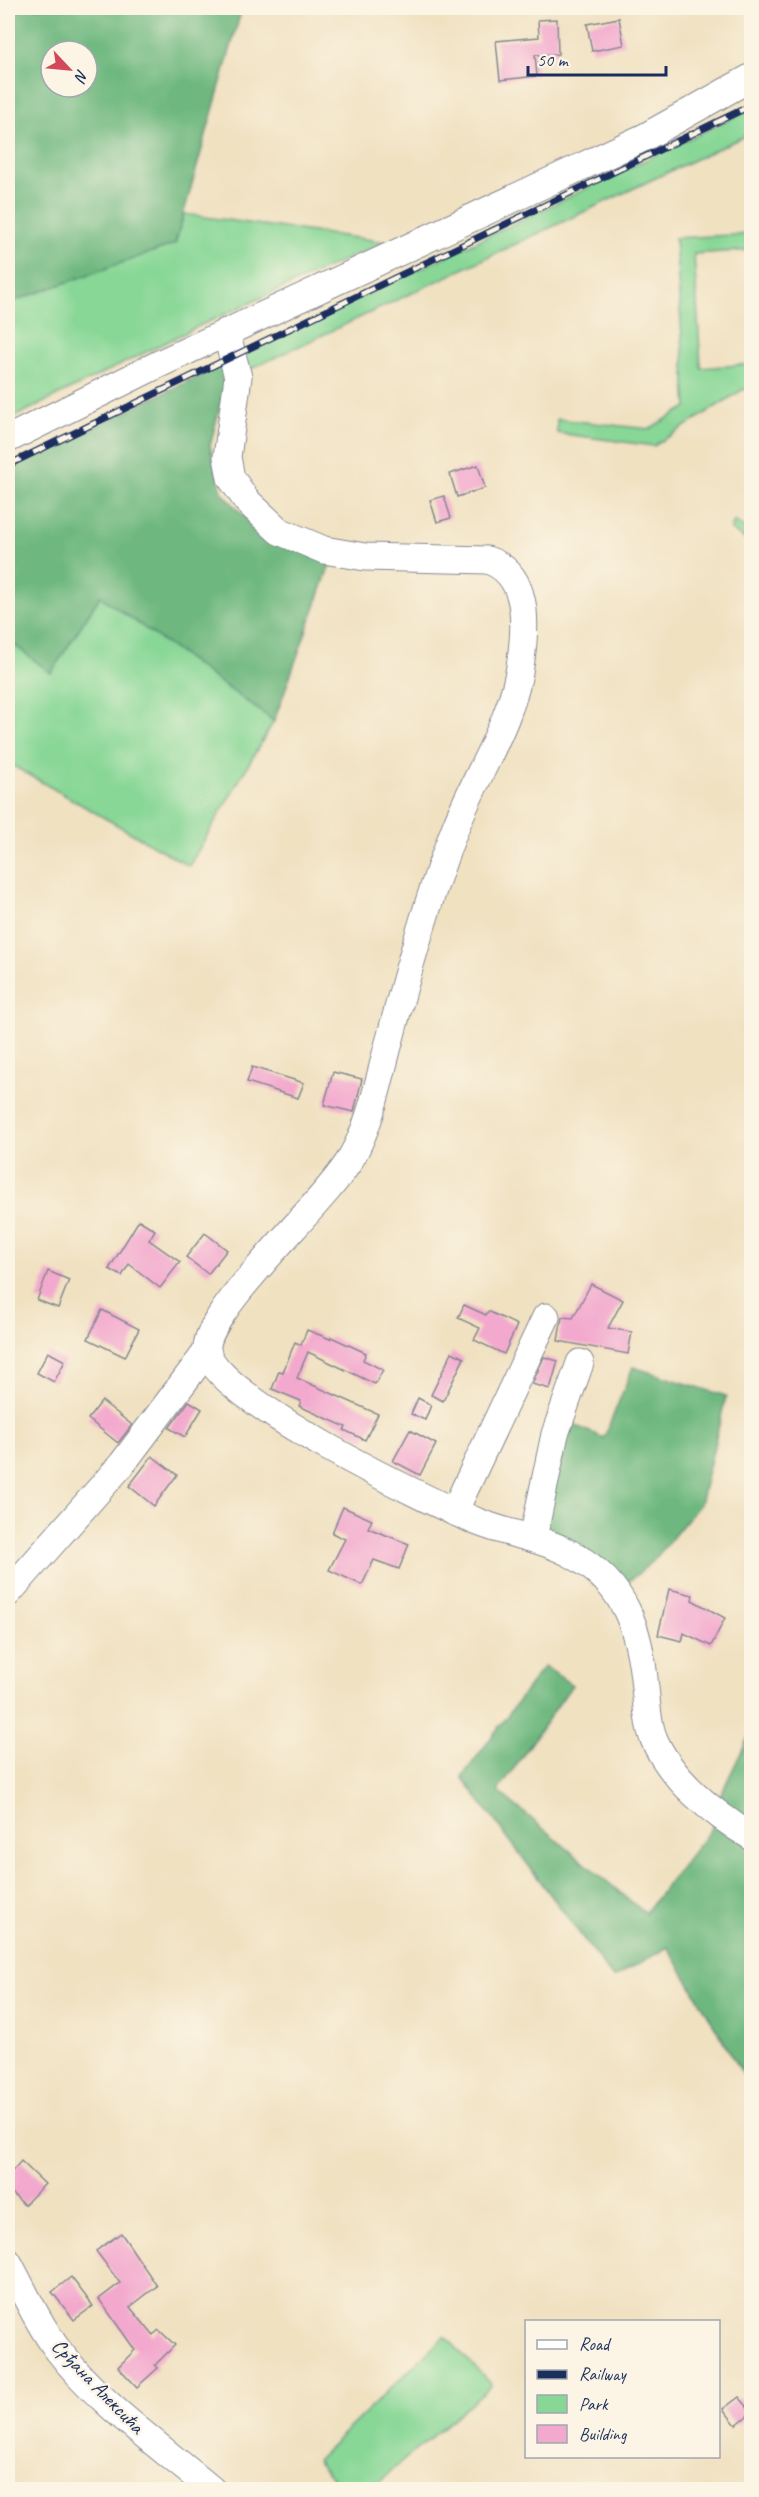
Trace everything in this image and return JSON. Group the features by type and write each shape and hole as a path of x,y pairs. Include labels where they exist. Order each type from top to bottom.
{"street":[{"path":"8,439 226,332 645,137 752,78"},
{"path":"8,1593 122,1464 207,1351 209,1333 227,1305 337,1179 359,1143 414,953 453,832 514,691 524,637 519,589 514,576 498,564 487,561 365,557 324,550 279,531 247,501 231,478 227,457 238,376 226,332"},
{"path":"454,1512 546,1317"},
{"path":"207,1351 221,1374 246,1398 357,1462 454,1512 482,1524 533,1538 574,1555 591,1567 628,1607 642,1659 647,1712 652,1735 662,1754 675,1773 708,1806 752,1837"},
{"path":"533,1538 559,1419 580,1363"},
{"name":"Срђана Алексића","path":"8,2262 58,2351 111,2405 160,2449 212,2490"}],"green space":[{"path":"8,8 242,8 175,244 8,303"},
{"path":"751,109 751,133 236,376 235,358"},
{"path":"184,214 385,242 199,326 8,420 8,303 175,244"},
{"path":"751,234 751,250 694,254 701,368 751,364 751,388 742,390 654,446 557,433 557,419 649,429 687,407 675,238"},
{"path":"225,363 225,386 210,446 222,492 248,521 287,546 333,556 274,721 100,596 51,673 8,640 8,469"},
{"path":"734,521 751,532 751,543 731,530"},
{"path":"100,596 274,721 189,866 8,763 8,640 51,673"},
{"path":"633,1367 726,1396 700,1504 654,1560 607,1600 599,1588 544,1545 553,1416 604,1438"},
{"path":"544,1666 572,1685 498,1791 645,1913 712,1828 717,1802 751,1732 751,2088 668,1947 613,1978 462,1777"},
{"path":"445,2336 492,2385 370,2489 342,2489 316,2460"}],"building":[{"path":"619,18 624,45 592,51 587,24"},
{"path":"557,19 558,54 535,55 537,76 500,80 496,41 539,37 538,20"},
{"path":"478,465 485,488 457,497 450,474"},
{"path":"444,496 451,518 437,522 430,500"},
{"path":"252,1067 304,1083 298,1098 247,1082"},
{"path":"333,1072 362,1079 354,1112 324,1105"},
{"path":"139,1220 155,1230 149,1240 180,1262 160,1288 129,1264 122,1276 109,1269"},
{"path":"205,1233 227,1250 208,1274 186,1257"},
{"path":"48,1271 69,1280 58,1308 37,1300"},
{"path":"591,1284 623,1300 608,1328 632,1332 628,1354 558,1341 562,1317 573,1318"},
{"path":"464,1305 486,1315 488,1311 517,1325 504,1354 474,1340 480,1328 458,1318"},
{"path":"102,1310 139,1329 125,1357 88,1339"},
{"path":"307,1330 330,1339 331,1337 366,1353 363,1360 383,1370 375,1384 308,1352 297,1378 378,1414 365,1440 344,1430 346,1427 299,1406 301,1401 272,1389 279,1371 283,1372 295,1342 301,1345"},
{"path":"48,1352 65,1361 54,1382 37,1373"},
{"path":"452,1352 464,1358 443,1401 431,1395"},
{"path":"544,1357 558,1361 550,1389 532,1384"},
{"path":"418,1398 431,1405 425,1420 411,1414"},
{"path":"102,1401 132,1425 118,1443 88,1419"},
{"path":"189,1401 202,1409 185,1437 169,1428"},
{"path":"410,1430 436,1444 420,1475 393,1461"},
{"path":"152,1456 177,1475 154,1506 129,1486"},
{"path":"343,1507 372,1520 368,1528 409,1544 399,1569 374,1560 362,1585 329,1570 345,1539 332,1533"},
{"path":"669,1589 693,1595 692,1600 725,1618 711,1646 684,1633 682,1641 658,1635"},
{"path":"21,2161 45,2184 24,2205 8,2189 8,2176"},
{"path":"121,2233 157,2286 130,2307 153,2335 159,2330 175,2345 155,2365 158,2368 137,2387 118,2367 135,2350 99,2299 120,2283 96,2251"},
{"path":"71,2277 93,2306 74,2320 52,2292"},
{"path":"739,2397 752,2412 736,2425 723,2409"}],"railway":[{"path":"8,465 752,105"}]}
